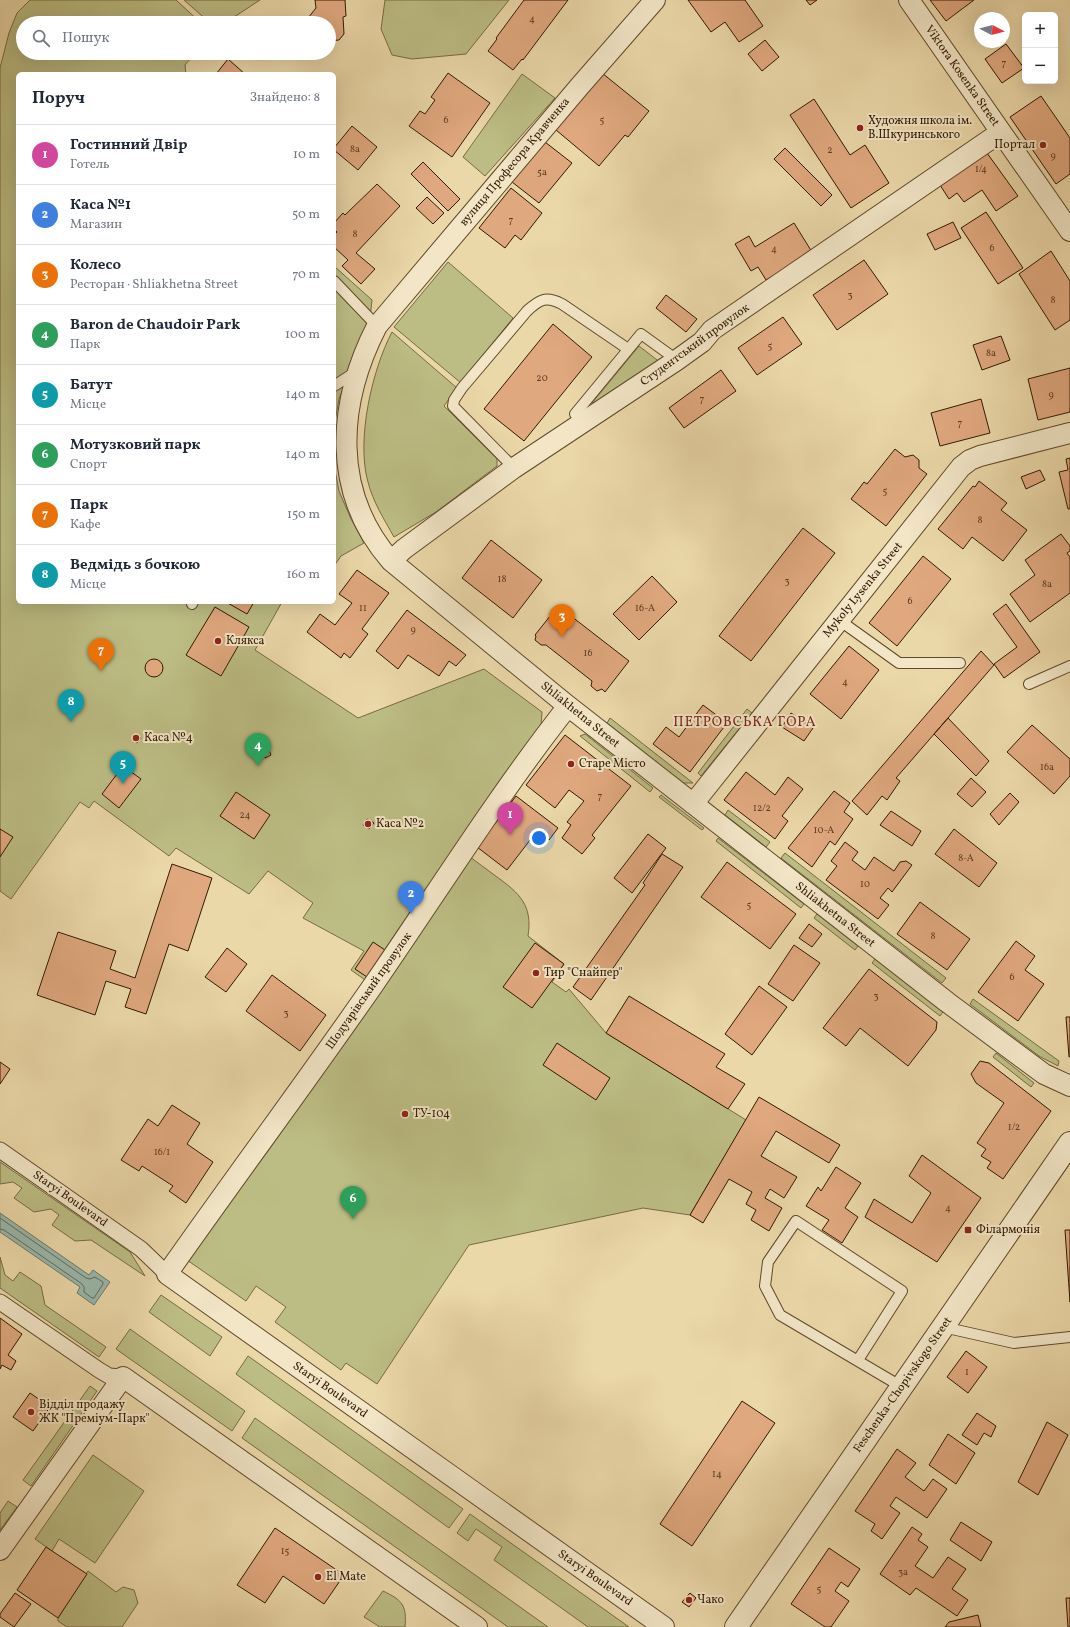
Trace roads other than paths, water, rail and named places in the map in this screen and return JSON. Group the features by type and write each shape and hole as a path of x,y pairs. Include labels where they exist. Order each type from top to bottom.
{"street":[{"name":"вулиця Професора Кравченка","path":"377,326 579,87 655,0"},
{"name":"Viktora Kosenka Street","path":"909,0 1070,231"},
{"name":"Студентський провулок","path":"391,561 404,549 514,468 678,360 702,342 712,330 1001,132"},
{"name":"Shliakhetna Street","path":"377,326 364,353 351,397 346,430 347,454 350,484 359,510 379,547 391,561 568,706 947,1002 1038,1070 1070,1086"},
{"name":"Mykoly Lysenka Street","path":"693,804 961,467 970,460 980,456 1070,433"},
{"name":"Шодуарівський провулок","path":"166,1274 314,1069 404,941 463,852 568,706"},
{"name":"Feschenka-Chopivskogo Street","path":"736,1627 1070,1143"},
{"name":"Staryi Boulevard","path":"0,1150 141,1249 166,1274 664,1627"},
{"path":"0,1302 99,1370 109,1376 123,1377 477,1627"},
{"path":"0,1550 123,1377"}],"lane":[{"path":"336,283 377,326"},
{"path":"514,468 453,406 454,400 462,388 527,311 536,303 545,299 552,300 562,304 628,349"},
{"path":"584,422 575,414 641,334 678,360"},
{"path":"336,385 358,370"},
{"path":"839,620 899,663 960,663"},
{"path":"1029,684 1070,666"},
{"path":"858,1360 902,1291 796,1221 768,1262 765,1286 780,1315 902,1387"},
{"path":"943,1327 1014,1343 1070,1337"}],"water":[{"path":"0,1213 89,1275 93,1270 110,1282 94,1305 77,1293 80,1287 0,1232"}],"place":[{"name":"Художня школа ім. В.Шкуринського","path":"860,128"},
{"name":"Портал","path":"1043,145"},
{"name":"Колесо","path":"562,637"},
{"name":"Клякса","path":"218,641"},
{"name":"Парк","path":"101,671"},
{"name":"Ведмідь з бочкою","path":"71,722"},
{"name":"Каса №4","path":"136,738"},
{"name":"Старе Місто","path":"571,764"},
{"name":"Baron de Chaudoir Park","path":"258,766"},
{"name":"Батут","path":"123,784"},
{"name":"Каса №2","path":"368,824"},
{"name":"Гостинний Двір","path":"510,835"},
{"name":"Каса №1","path":"411,914"},
{"name":"Тир \"Снайпер\"","path":"536,973"},
{"name":"ТУ-104","path":"405,1114"},
{"name":"Мотузковий парк","path":"353,1219"},
{"name":"Філармонія","path":"968,1230"},
{"name":"Відділ продажу ЖК \"Преміум-Парк\"","path":"31,1412"},
{"name":"El Mate","path":"318,1577"},
{"name":"Чако","path":"689,1600"}],"district":[{"name":"ПЕТРОВСЬКА ГОРА","path":"745,722"}]}
